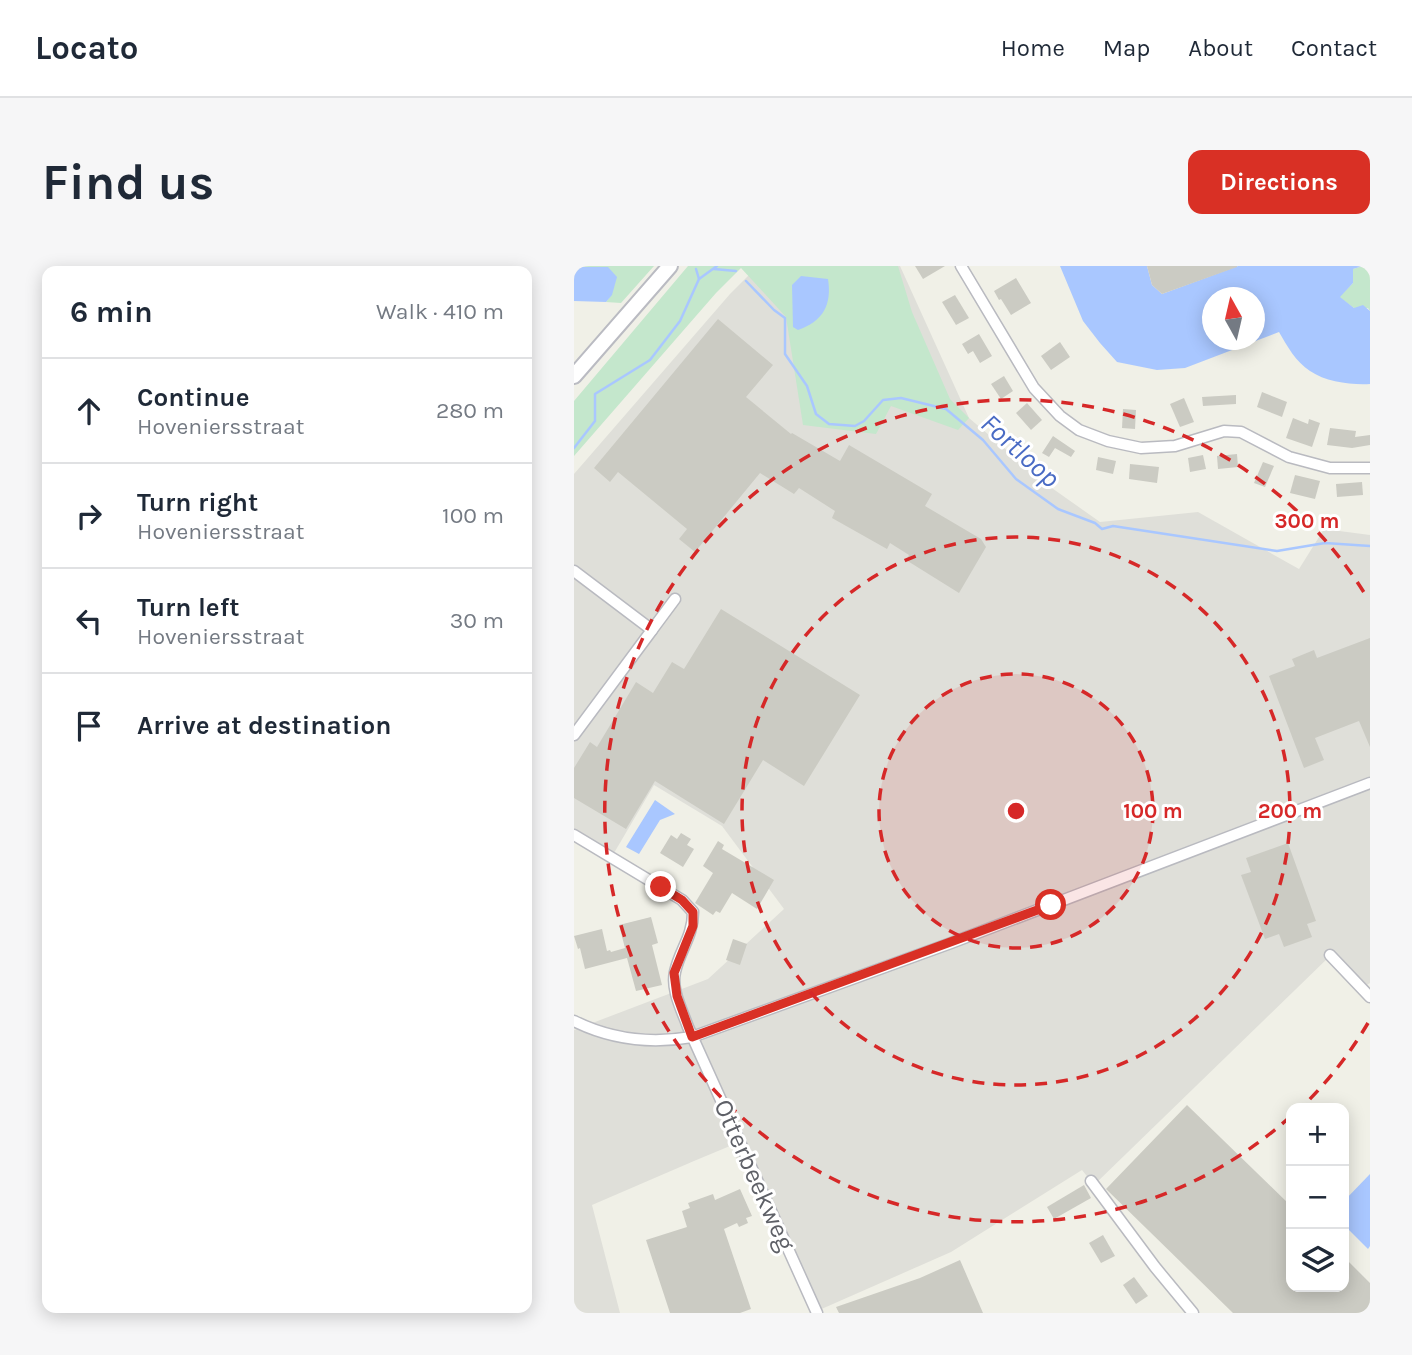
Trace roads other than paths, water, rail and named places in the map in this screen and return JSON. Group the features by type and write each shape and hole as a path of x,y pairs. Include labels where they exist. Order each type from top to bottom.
{"main road":[{"path":"574,376 670,266"}],"street":[{"path":"961,266 1034,388 1060,416 1079,430 1108,442 1141,448 1175,446 1224,431 1241,432 1289,457 1331,468 1370,468"},
{"path":"574,571 652,630"},
{"path":"574,735 675,599"},
{"path":"574,1021 590,1029 634,1040 656,1041 692,1037 951,943 1370,783"},
{"name":"Otterbeekweg","path":"574,835 682,900 693,912 693,926 674,973 677,996 692,1037 817,1313"},
{"path":"1330,955 1370,997"},
{"path":"1091,1181 1192,1313"}],"water":[{"path":"1060,266 1147,266 1152,285 1162,294 1238,266 1363,266 1353,269 1353,283 1340,297 1354,308 1363,305 1370,311 1370,384 1339,382 1316,375 1296,358 1279,332 1265,337 1265,287 1202,287 1202,350 1232,350 1185,368 1157,370 1117,362 1083,321"},
{"path":"574,267 608,267 617,277 612,295 606,302 574,301"},
{"path":"801,276 828,279 829,297 820,317 798,330 793,327 792,285"},
{"path":"655,800 675,814 660,820 639,854 626,847"},
{"path":"1370,1174 1368,1249 1349,1230 1349,1196"}],"waterway":[{"path":"574,448 595,421 595,394 650,360 680,321 699,279 717,266"},
{"path":"696,269 699,279"},
{"name":"Fortloop","path":"714,269 736,271"},
{"name":"Fortloop","path":"746,281 785,318 785,354 807,386 816,414 829,424 855,426 864,421 883,400 901,398 946,409 983,440 1016,479 1058,509 1095,523 1102,529 1113,526 1277,551 1325,543 1370,546"}]}
